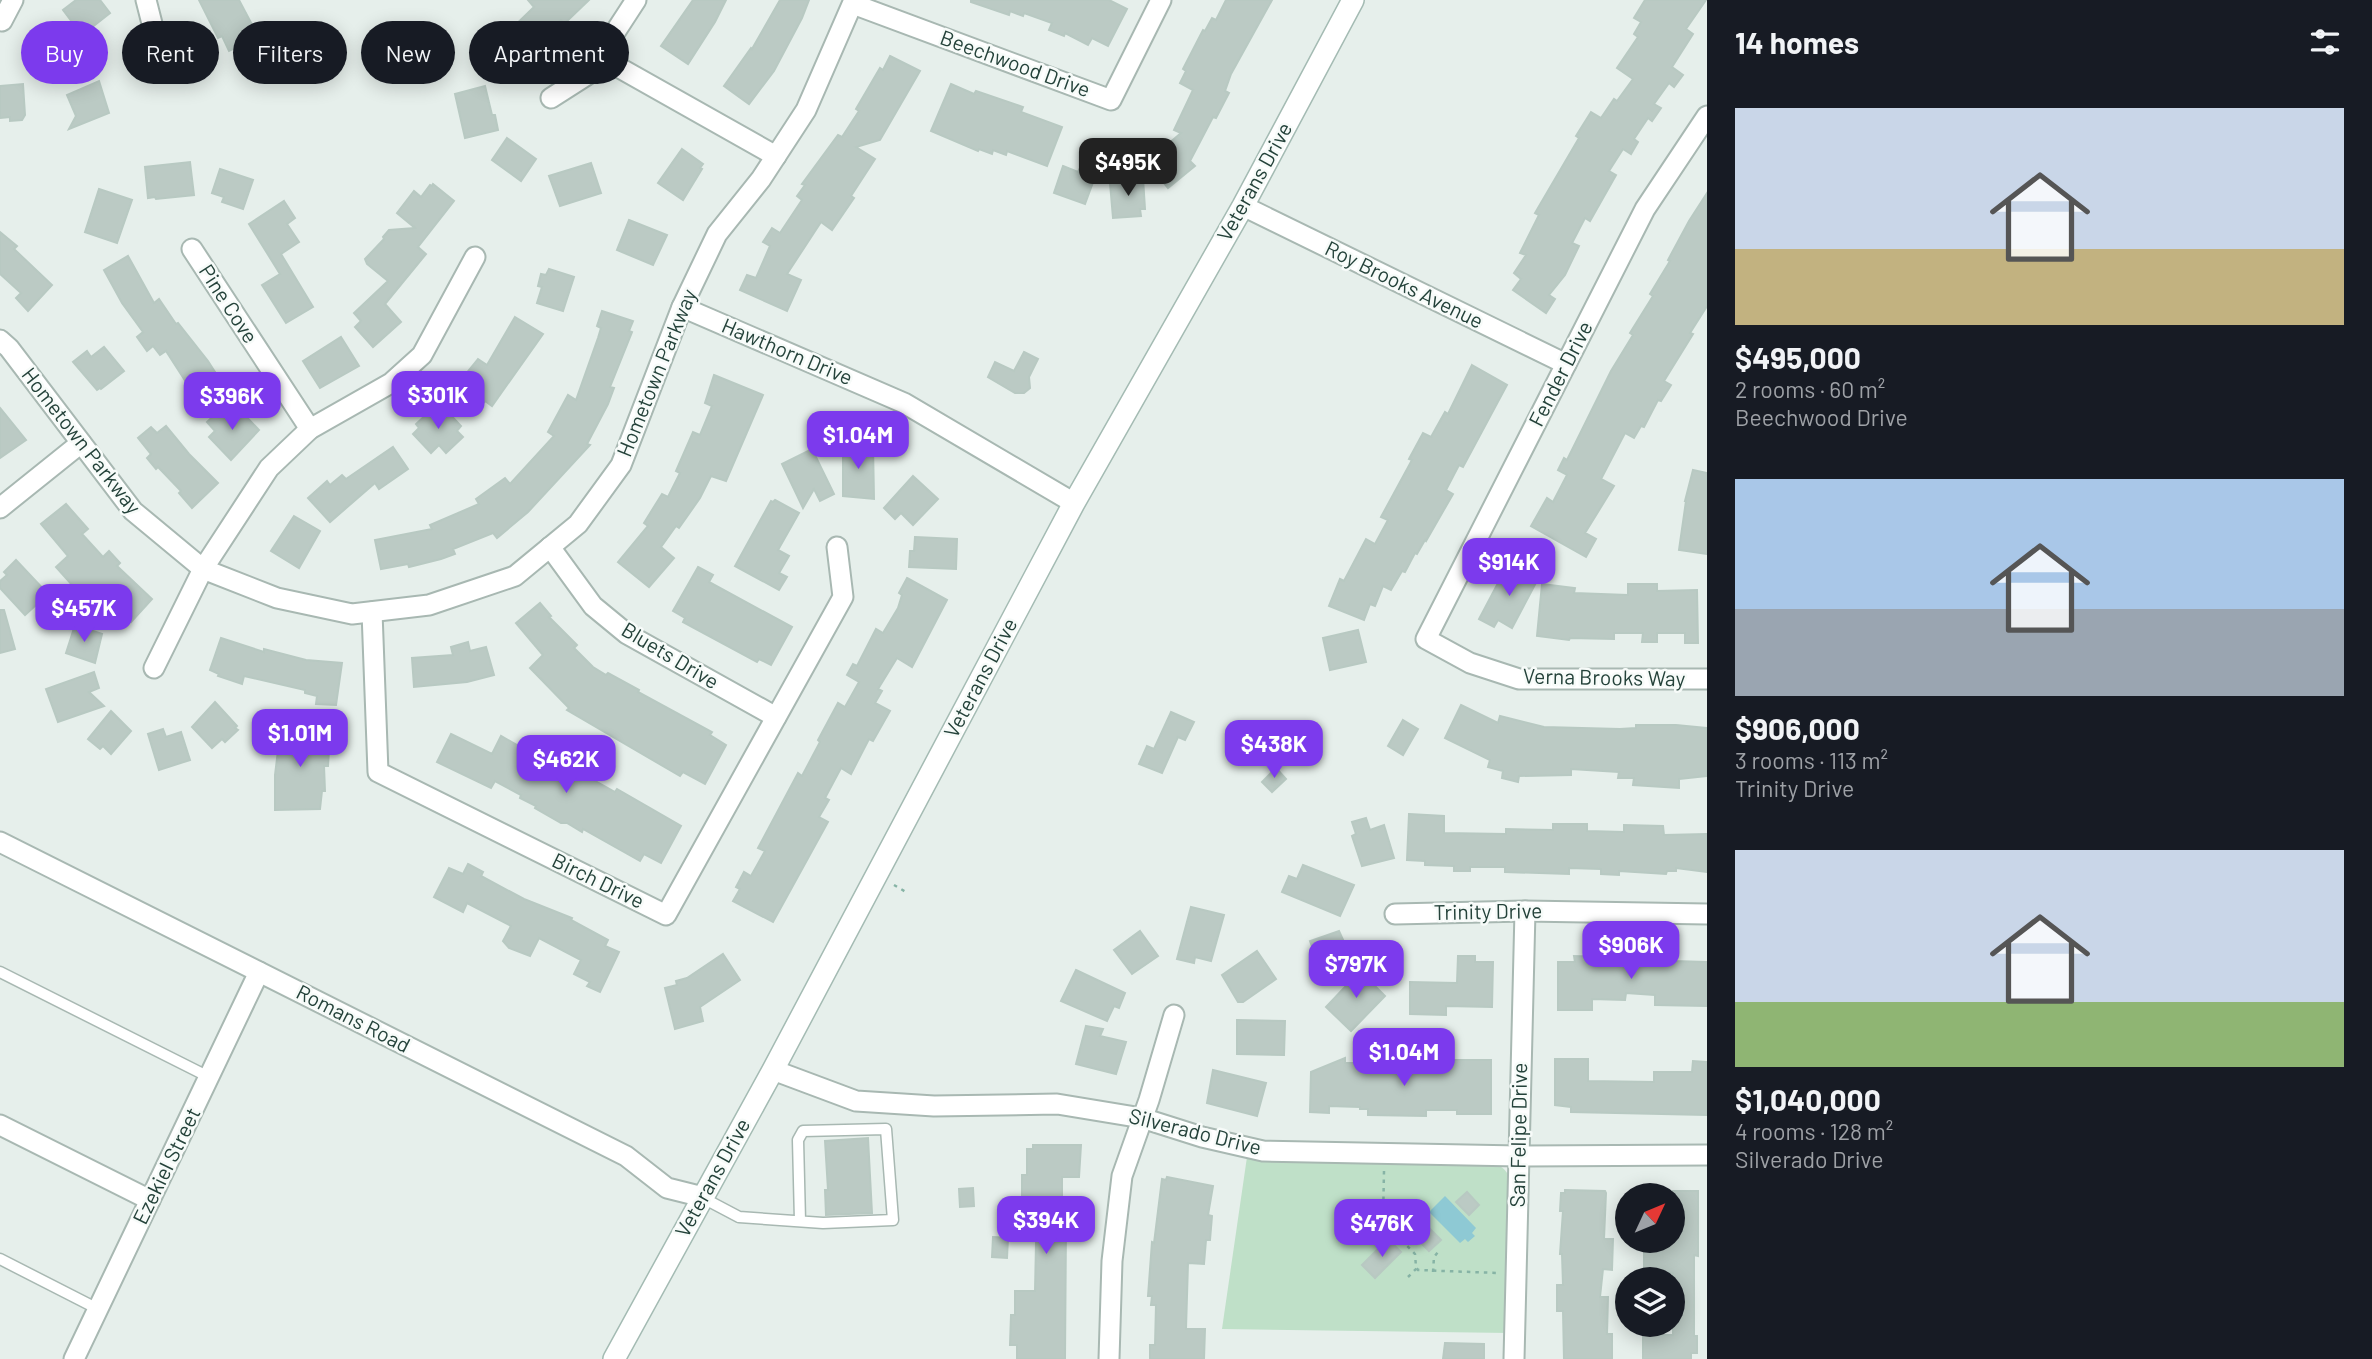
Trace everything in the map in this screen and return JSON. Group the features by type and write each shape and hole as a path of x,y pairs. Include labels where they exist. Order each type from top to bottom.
{"main road":[{"name":"Veterans Drive","path":"614,1359 773,1070 1074,503 1243,206 1353,0"}],"street":[{"path":"2,20 13,0"},
{"path":"146,0 151,21"},
{"path":"622,21 636,0"},
{"name":"Beechwood Drive","path":"853,2 1111,100 1161,0"},
{"name":"Hometown Parkway","path":"0,340 9,348 133,512 203,569 277,598 352,614 429,605 515,576 578,524 621,465 682,307 717,234 761,179 806,110 853,2"},
{"path":"629,73 776,156"},
{"path":"551,98 573,84"},
{"name":"Fender Drive","path":"1426,639 1645,209 1707,116"},
{"name":"Roy Brooks Avenue","path":"1243,206 1566,365"},
{"name":"Pine Cove","path":"192,249 310,429"},
{"path":"154,668 203,569 269,468 310,429 391,383 422,355 475,257"},
{"name":"Hawthorn Drive","path":"682,307 904,403 1074,503"},
{"path":"0,508 81,443"},
{"name":"Birch Drive","path":"372,612 378,772 666,915 843,597 837,547"},
{"name":"Bluets Drive","path":"550,548 593,606 627,634 776,717"},
{"name":"Verna Brooks Way","path":"1426,639 1470,663 1518,679 1707,679"},
{"name":"Romans Road","path":"0,842 626,1156 667,1188 703,1198"},
{"name":"Trinity Drive","path":"1395,914 1525,911 1707,914"},
{"name":"San Felipe Drive","path":"1514,1359 1525,911"},
{"name":"Ezekiel Street","path":"74,1359 259,972"},
{"path":"1109,1359 1112,1261 1122,1176 1174,1014"},
{"name":"Silverado Drive","path":"773,1070 856,1101 934,1106 1057,1104 1142,1118 1202,1137 1263,1151 1519,1156 1707,1156"},
{"path":"0,1125 150,1200"}],"lane":[{"path":"0,972 209,1077"},
{"path":"703,1198 739,1217 823,1223 893,1220 886,1129 803,1130 798,1140 800,1221"},
{"path":"0,1259 98,1309"}],"path":[{"path":"1384,1164 1383,1221 1415,1254 1417,1268"},
{"path":"1376,1218 1383,1218"},
{"path":"1396,1247 1402,1241"},
{"path":"1433,1272 1434,1256 1438,1252"},
{"path":"1417,1268 1433,1272 1506,1273"},
{"path":"1408,1278 1417,1268"}],"green space":[{"path":"1247,1157 1490,1163 1500,1166 1510,1179 1509,1333 1222,1329"}],"water":[{"path":"1445,1196 1476,1228 1472,1233 1475,1236 1468,1242 1465,1239 1460,1243 1429,1212"}],"building":[{"path":"76,0 100,0 110,13 100,21 71,21 63,10"},
{"path":"199,0 239,0 250,21 233,21 233,49 229,51 222,36 219,38 219,21 210,21"},
{"path":"528,0 589,0 567,21 519,21 534,7"},
{"path":"693,0 726,0 688,64 661,46"},
{"path":"780,0 809,0 774,71 749,104 724,86 752,49"},
{"path":"971,0 1109,0 1127,9 1108,46 1092,38 1088,45 1065,33 1064,36 1049,30 1052,23 1024,13 1023,16 1010,11 1009,15"},
{"path":"1226,0 1272,0 1231,74 1225,91 1229,93 1190,161 1195,166 1168,188 1147,162 1181,133 1174,130 1193,90 1180,83 1186,71 1183,69 1203,30 1205,31 1212,18 1216,20"},
{"path":"1645,0 1706,0 1686,29 1693,34 1672,67 1683,75 1674,87 1669,83 1654,104 1661,108 1652,121 1648,118 1634,139 1638,142 1631,154 1623,149 1609,171 1616,175 1590,221 1585,218 1572,243 1579,246 1565,275 1549,295 1555,299 1546,313 1513,290 1521,279 1514,273 1526,255 1520,253 1539,215 1535,213 1579,138 1576,136 1591,112 1601,118 1633,79 1617,68 1638,37 1634,34 1641,22 1634,18"},
{"path":"890,56 920,71 880,140 856,147 875,159 851,196 854,198 832,230 821,222 787,274 801,280 787,311 740,290 747,275 756,278 770,246 763,242 772,228 780,233 802,200 797,196 805,185 802,184 838,135 842,137 859,111 856,109 880,68 883,70"},
{"path":"23,84 25,115 22,120 0,118 0,86"},
{"path":"92,84 100,84 109,113 69,129 76,116 67,95"},
{"path":"951,84 974,94 976,91 1023,107 1021,112 1062,127 1047,166 1007,151 1006,155 993,150 992,154 979,149 978,151 931,131"},
{"path":"485,86 498,130 465,138 455,94"},
{"path":"507,138 536,159 521,181 492,160"},
{"path":"682,149 703,164 683,200 658,183"},
{"path":"190,162 194,195 148,198 145,167"},
{"path":"591,163 601,193 560,206 549,176"},
{"path":"1063,166 1078,172 1080,168 1096,174 1085,204 1054,193"},
{"path":"220,169 253,180 243,209 222,202 224,197 212,193"},
{"path":"1131,178 1143,178 1145,209 1140,209 1141,216 1113,218 1110,183 1131,182"},
{"path":"433,184 454,201 418,247 426,254 385,304 401,322 373,347 355,327 361,321 354,313 388,281 367,264 365,259 389,230 415,228 397,213 414,191 421,197"},
{"path":"99,189 132,200 117,243 85,232"},
{"path":"1707,193 1707,306 1664,381 1671,385 1634,438 1625,433 1601,479 1614,486 1585,533 1596,539 1586,557 1531,526 1547,498 1553,502 1567,475 1558,470 1564,458 1567,460 1611,371 1633,335 1630,333 1653,296 1650,294"},
{"path":"284,201 295,218 287,224 299,242 281,254 313,307 286,323 262,285 280,274 249,224"},
{"path":"629,220 667,235 653,265 617,250"},
{"path":"0,232 17,246 14,249 52,285 28,311 16,298 21,293 0,274"},
{"path":"128,256 154,303 159,299 222,383 197,399 166,351 160,355 153,346 147,351 137,337 143,332 122,303 104,270"},
{"path":"549,269 574,277 563,311 537,303 542,287 538,286 541,274 546,275"},
{"path":"602,311 633,321 629,331 632,332 610,387 614,388 587,444 590,445 528,512 497,538 493,533 453,549 455,554 441,559 409,567 408,564 381,569 375,540 432,529 430,525 479,504 476,499 505,478 510,484 554,436 548,432 568,395 576,400 601,328 597,326"},
{"path":"515,317 543,334 492,406 485,401 478,410 452,391 478,359 487,365"},
{"path":"341,337 359,366 320,388 303,361"},
{"path":"104,347 124,371 97,390 73,362 87,351 91,357"},
{"path":"1024,352 1038,359 1029,377 1030,388 1024,393 1015,393 988,377 995,362 1014,371"},
{"path":"1472,365 1507,385 1463,467 1459,465 1446,490 1453,494 1426,541 1391,590 1383,586 1375,606 1370,604 1364,620 1329,606 1340,579 1344,581 1366,539 1375,544 1388,520 1381,517 1412,460 1409,459 1423,433 1431,437 1445,412 1448,414"},
{"path":"714,375 763,395 726,481 711,476 700,498 679,528 676,526 661,547 674,558 649,587 618,562 648,526 644,523 662,494 668,497 680,473 676,471 693,432 700,435 712,406 705,403"},
{"path":"443,407 461,426 457,431 463,437 446,453 439,445 431,453 413,434 419,428 416,424 428,413 432,417"},
{"path":"0,408 26,440 0,458"},
{"path":"222,408 230,416 238,408 259,430 231,460 209,437 215,431 207,422"},
{"path":"166,426 218,483 192,508 179,493 181,491 147,458 151,454 138,438 151,427 157,433"},
{"path":"843,445 873,445 874,499 843,496"},
{"path":"393,447 408,469 379,489 375,483 330,522 308,498 327,481 330,485 342,475 346,479"},
{"path":"812,449 834,494 820,501 814,489 803,508 782,464"},
{"path":"1693,470 1707,473 1707,554 1679,550 1685,501"},
{"path":"913,476 938,499 913,525 901,513 895,519 884,508"},
{"path":"775,500 799,513 778,550 789,556 779,573 787,577 779,590 735,566 771,501"},
{"path":"66,504 88,529 82,534 103,557 109,551 120,563 117,566 152,599 131,622 94,587 83,597 56,567 68,556 41,524"},
{"path":"294,516 320,531 299,568 271,551"},
{"path":"915,537 957,539 956,569 909,567 910,551 914,551"},
{"path":"16,560 48,594 25,615 0,588 0,581 7,575 4,572"},
{"path":"698,567 713,575 709,582 792,627 771,665 759,659 757,662 683,622 685,618 673,611"},
{"path":"1522,568 1539,577 1512,628 1498,620 1494,627 1479,619 1505,570 1517,577"},
{"path":"907,578 947,600 912,667 897,658 878,689 882,691 875,703 890,711 873,741 869,739 851,774 841,768 825,798 829,800 819,817 828,822 773,922 733,901 740,889 736,887 744,872 751,876 765,851 758,848 798,773 802,776 838,703 845,707 859,682 847,675 853,664 857,666 876,629 883,633 898,608 902,595 899,593"},
{"path":"1542,584 1575,588 1574,593 1628,595 1628,584 1657,584 1657,591 1697,590 1698,643 1685,643 1685,633 1657,633 1657,642 1642,642 1643,633 1614,633 1614,639 1569,640 1537,636"},
{"path":"540,603 551,616 549,617 577,645 574,648 593,667 712,732 710,735 726,745 705,784 683,772 680,776 567,710 569,708 530,668 543,655 516,623"},
{"path":"0,610 4,610 15,649 0,653"},
{"path":"75,625 102,634 95,663 66,653"},
{"path":"1358,630 1366,662 1330,670 1323,638"},
{"path":"221,638 264,652 264,649 306,660 342,663 336,705 316,704 317,696 305,693 305,690 244,676 242,684 218,676 219,674 210,670"},
{"path":"468,642 470,651 486,647 494,675 467,682 414,687 412,658 453,655 451,647"},
{"path":"94,672 99,688 89,692 104,706 58,722 46,689"},
{"path":"215,702 238,730 225,742 222,739 212,748 192,727"},
{"path":"1461,705 1498,723 1500,716 1544,727 1620,729 1636,728 1636,725 1676,725 1707,728 1707,776 1679,779 1679,788 1633,785 1634,778 1618,778 1619,772 1571,769 1571,775 1519,776 1518,782 1502,778 1503,771 1488,767 1490,760 1445,738"},
{"path":"111,711 131,731 111,754 103,746 100,749 88,739"},
{"path":"1171,712 1194,722 1185,740 1178,737 1162,773 1139,764 1147,746 1154,749"},
{"path":"1403,720 1418,729 1403,755 1388,746"},
{"path":"281,726 323,731 321,749 329,750 328,766 324,766 325,791 322,791 320,809 275,810 275,775"},
{"path":"163,729 166,737 181,732 190,760 159,770 148,734"},
{"path":"451,734 492,754 501,736 524,749 528,744 567,766 573,754 595,767 590,778 615,792 617,789 681,826 661,863 644,854 640,861 583,829 582,832 567,823 561,823 520,798 521,795 495,781 491,788 437,762"},
{"path":"1276,768 1286,779 1272,792 1262,782"},
{"path":"1409,814 1444,816 1444,833 1506,834 1506,829 1553,830 1553,824 1587,824 1587,831 1624,832 1624,825 1663,826 1664,835 1707,834 1707,872 1676,868 1676,871 1667,871 1666,874 1619,871 1619,875 1601,874 1601,869 1569,868 1569,874 1505,872 1505,867 1470,867 1470,871 1454,871 1454,866 1425,865 1425,861 1407,860"},
{"path":"1366,818 1370,830 1384,825 1394,858 1362,866 1352,836 1356,834 1352,822"},
{"path":"468,864 483,872 481,876 524,899 572,918 571,920 608,940 605,946 619,952 600,992 587,986 590,982 574,974 581,960 539,938 530,956 509,948 503,941 511,926 467,903 463,912 434,897 449,868 463,874"},
{"path":"1303,865 1354,885 1340,916 1282,892 1289,876 1297,879"},
{"path":"1191,907 1224,915 1211,961 1195,957 1194,963 1177,959"},
{"path":"1140,931 1158,956 1132,974 1114,950"},
{"path":"1339,931 1353,962 1322,973 1310,941"},
{"path":"1257,951 1276,979 1243,1002 1238,1002 1222,975"},
{"path":"1604,953 1624,954 1624,958 1656,959 1656,956 1673,957 1673,961 1707,962 1707,1006 1655,1005 1655,995 1626,993 1625,1000 1592,999 1592,1010 1558,1010 1558,962 1575,962 1574,956 1604,957"},
{"path":"723,954 740,980 700,1007 703,1021 675,1029 665,988 677,985 676,981 687,978"},
{"path":"1458,956 1475,956 1475,962 1493,962 1492,1007 1446,1006 1446,1015 1410,1014 1410,982 1457,983"},
{"path":"1364,967 1377,980 1373,984 1385,996 1351,1031 1326,1007"},
{"path":"1076,970 1125,993 1119,1008 1114,1006 1107,1021 1061,1001"},
{"path":"1237,1020 1285,1021 1284,1055 1237,1054"},
{"path":"1086,1026 1103,1029 1100,1036 1126,1042 1116,1074 1076,1064"},
{"path":"1345,1058 1345,1063 1382,1063 1382,1071 1409,1071 1410,1060 1491,1060 1491,1114 1426,1110 1426,1116 1368,1115 1368,1109 1360,1107 1329,1106 1329,1113 1310,1112 1311,1072"},
{"path":"1555,1059 1588,1059 1588,1081 1654,1082 1654,1072 1692,1072 1693,1061 1707,1062 1707,1115 1571,1112 1571,1107 1555,1105"},
{"path":"1213,1070 1266,1083 1257,1116 1207,1103"},
{"path":"868,1138 872,1213 826,1215 825,1190 828,1190 825,1141"},
{"path":"1033,1145 1081,1145 1079,1177 1062,1177 1062,1208 1068,1208 1065,1359 1017,1359 1017,1345 1010,1345 1011,1315 1015,1315 1015,1291 1035,1291 1037,1197 1022,1196 1022,1175 1027,1175 1027,1149 1033,1149"},
{"path":"1167,1177 1213,1186 1208,1215 1212,1216 1210,1240 1206,1240 1204,1264 1188,1263 1186,1329 1205,1329 1204,1359 1150,1359 1150,1345 1155,1345 1156,1305 1151,1305 1152,1296 1148,1296 1152,1242 1154,1243 1162,1179 1166,1180"},
{"path":"973,1188 974,1206 960,1207 959,1189"},
{"path":"1565,1190 1606,1193 1604,1239 1613,1239 1612,1270 1603,1269 1600,1297 1608,1297 1607,1334 1612,1334 1612,1359 1564,1359 1563,1311 1557,1311 1557,1285 1563,1285 1560,1254 1563,1211 1560,1211 1561,1193 1565,1193"},
{"path":"1685,1191 1698,1191 1698,1256 1694,1255 1694,1336 1697,1336 1697,1353 1691,1353 1691,1359 1643,1359 1643,1337 1685,1337 1685,1267 1644,1267 1644,1253 1685,1253"},
{"path":"1467,1192 1479,1205 1469,1215 1456,1202"},
{"path":"1420,1219 1441,1240 1429,1251 1408,1230"},
{"path":"993,1237 1008,1238 1007,1258 992,1257"},
{"path":"1388,1239 1401,1252 1375,1278 1362,1265"},
{"path":"1445,1343 1484,1344 1484,1359 1443,1359"}]}
